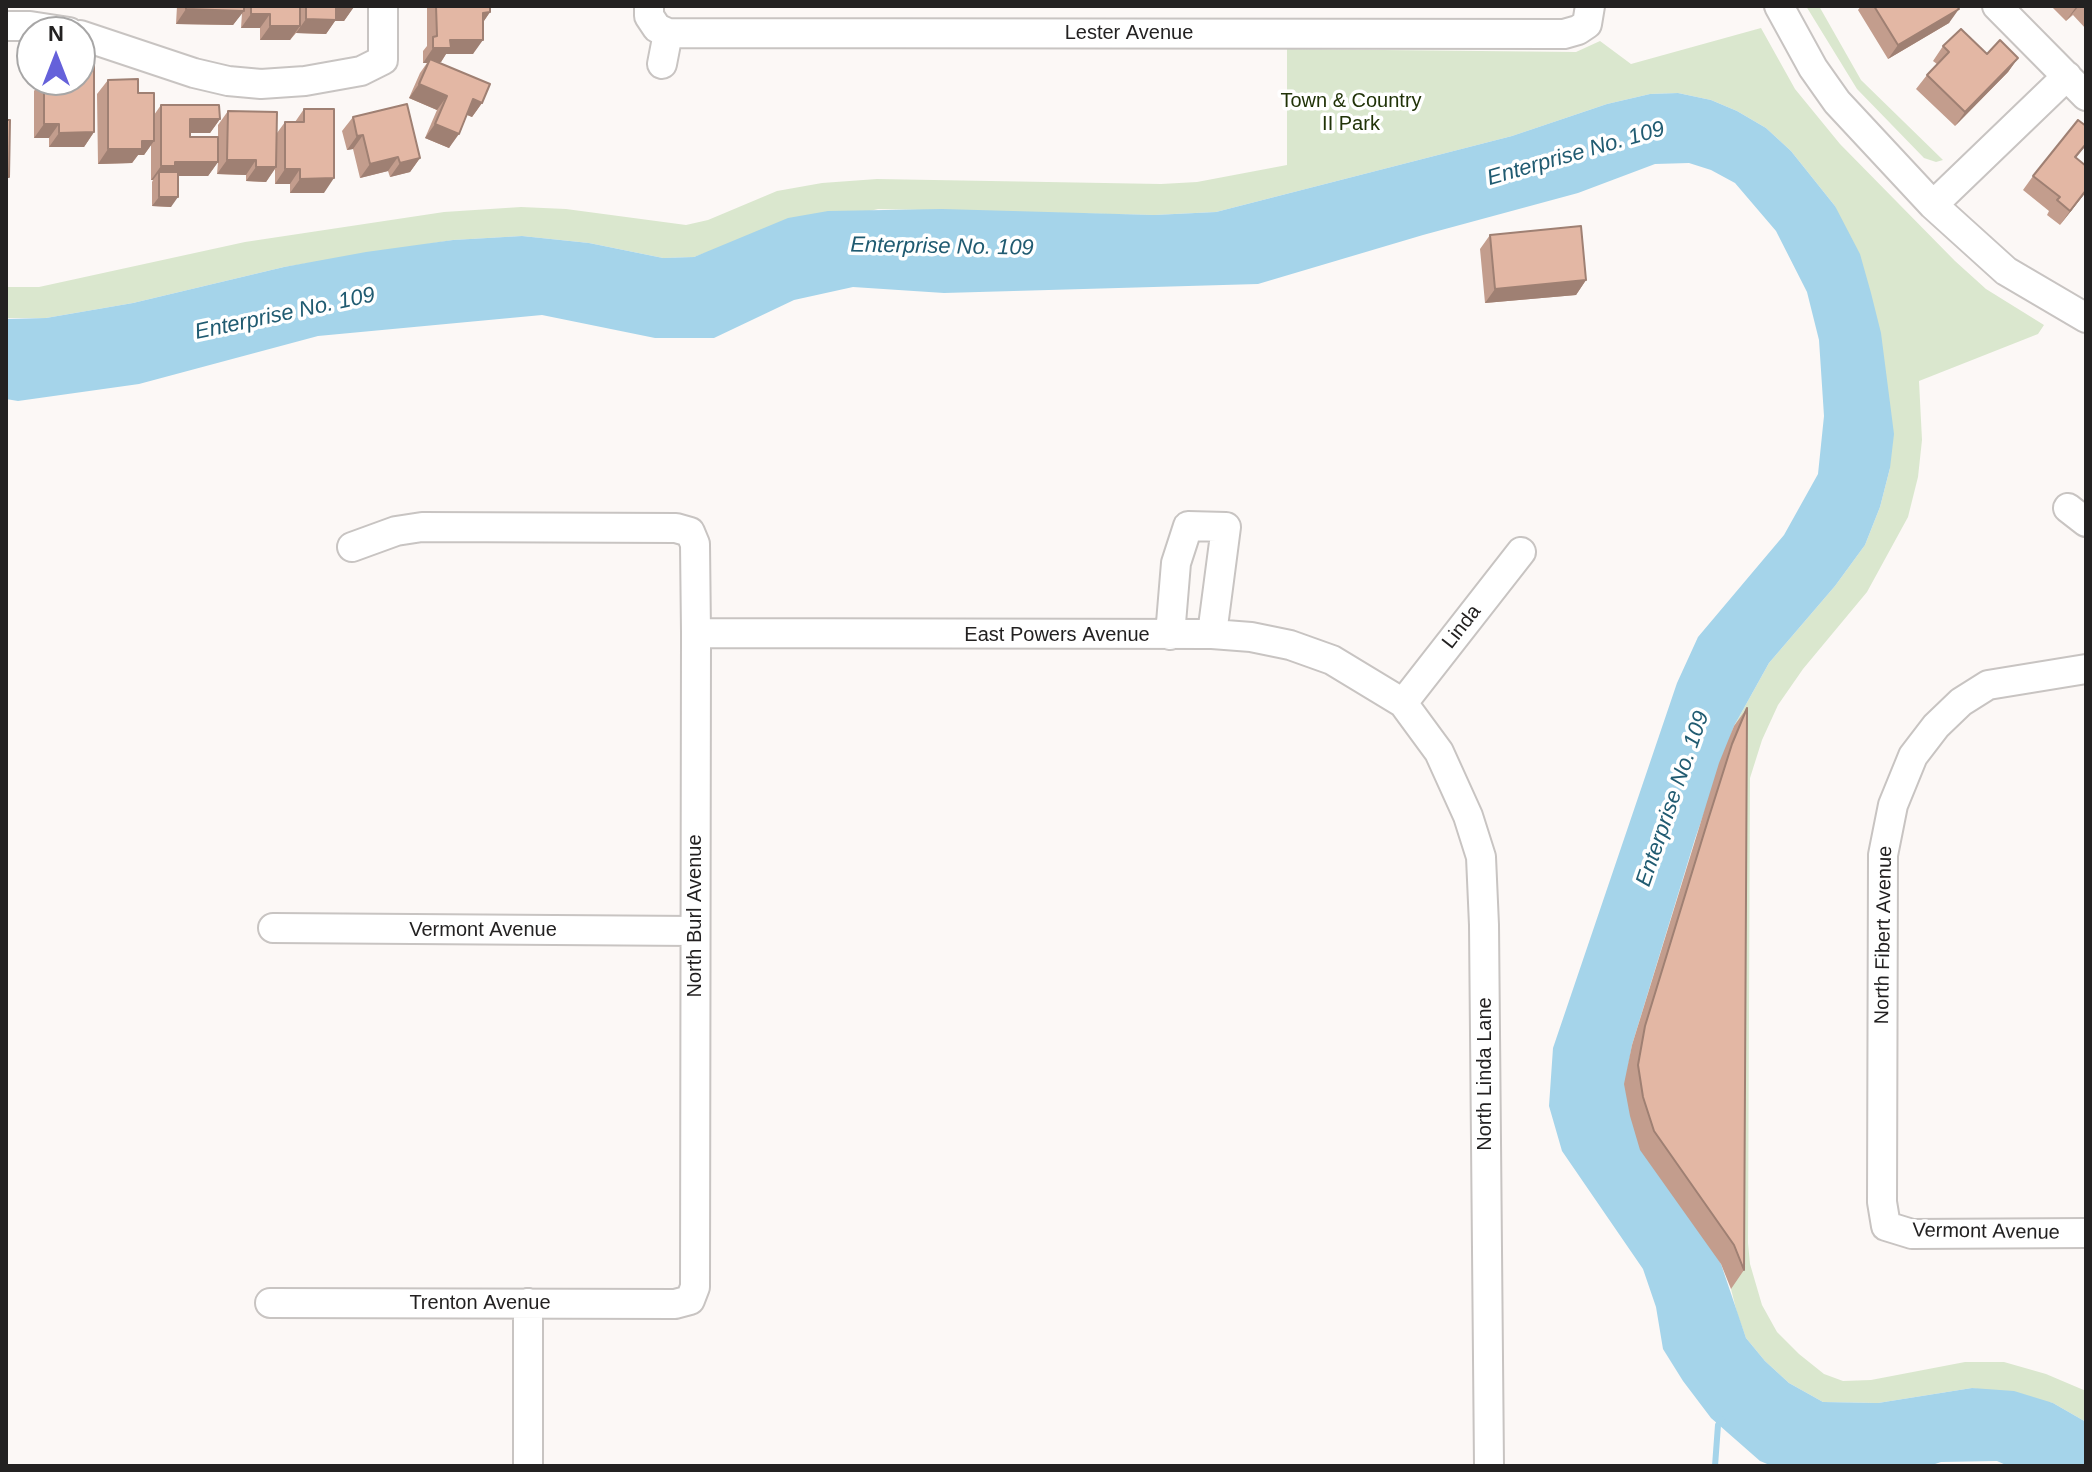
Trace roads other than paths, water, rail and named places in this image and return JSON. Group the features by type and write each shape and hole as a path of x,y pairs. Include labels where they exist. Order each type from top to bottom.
{"street":[{"path":"96,40 228,81 261,84 305,81 361,71 383,60 383,6"},
{"path":"649,6 649,16 657,28 668,33 662,64"},
{"path":"1779,6 1813,68 1837,102 1933,205 2006,271 2086,318"},
{"path":"1933,205 2076,86 1997,6"},
{"name":"Lester Avenue","path":"668,33 1564,34 1578,30 1588,15"},
{"path":"1170,635 1176,563 1188,526 1226,527 1212,634"},
{"name":"North Burl Avenue","path":"352,547 396,531 422,527 676,528 690,532 695,544 696,633 695,1287 690,1300"},
{"name":"Linda","path":"1403,703 1521,552"},
{"name":"East Powers Avenue","path":"696,633 1212,634 1251,637 1332,660 1403,703"},
{"name":"North Fibert Avenue","path":"1886,1226 1882,1202 1882,895 1883,855 1893,805 1913,756 1936,726 1961,702 1988,685 2086,669"},
{"name":"North Linda Lane","path":"1403,703 1439,752 1468,816 1481,857 1489,1466"},
{"name":"Vermont Avenue","path":"273,928 694,931"},
{"name":"Vermont Avenue","path":"1886,1226 1912,1234 2086,1233"},
{"name":"Trenton Avenue","path":"270,1303 675,1304 690,1300"},
{"path":"528,1303 528,1466"}],"water":[{"name":"Enterprise No. 109","path":"1678,93 1711,100 1766,128 1791,151 1835,206 1860,254 1871,293 1881,333 1894,434 1890,468 1880,507 1865,545 1835,586 1769,663 1734,726 1695,839 1632,1045 1625,1084 1721,1264 1746,1338 1789,1383 1823,1402 1878,1403 1972,1388 2014,1391 2053,1403 2086,1422 2086,1466 2008,1466 1997,1461 1941,1462 1929,1466 1772,1466 1760,1461 1711,1418 1683,1381 1663,1349 1656,1307 1643,1269 1562,1151 1549,1106 1553,1048 1677,683 1698,637 1784,535 1818,474 1824,416 1819,340 1807,292 1776,231 1735,183 1711,170 1689,163 1655,164 1578,193 1258,284 944,293 853,287 794,300 714,338 655,338 542,315 318,336 139,384 18,401 6,399 6,319 46,318 133,303 284,267 453,240 522,236 589,243 663,258 694,257 788,218 828,211 942,209 1154,215 1216,212 1512,136 1607,104 1650,94"}],"waterway":[{"path":"1715,1466 1718,1425 1722,1419"}],"park label":[{"name":"Town & Country II Park","path":"1351,112"}]}
